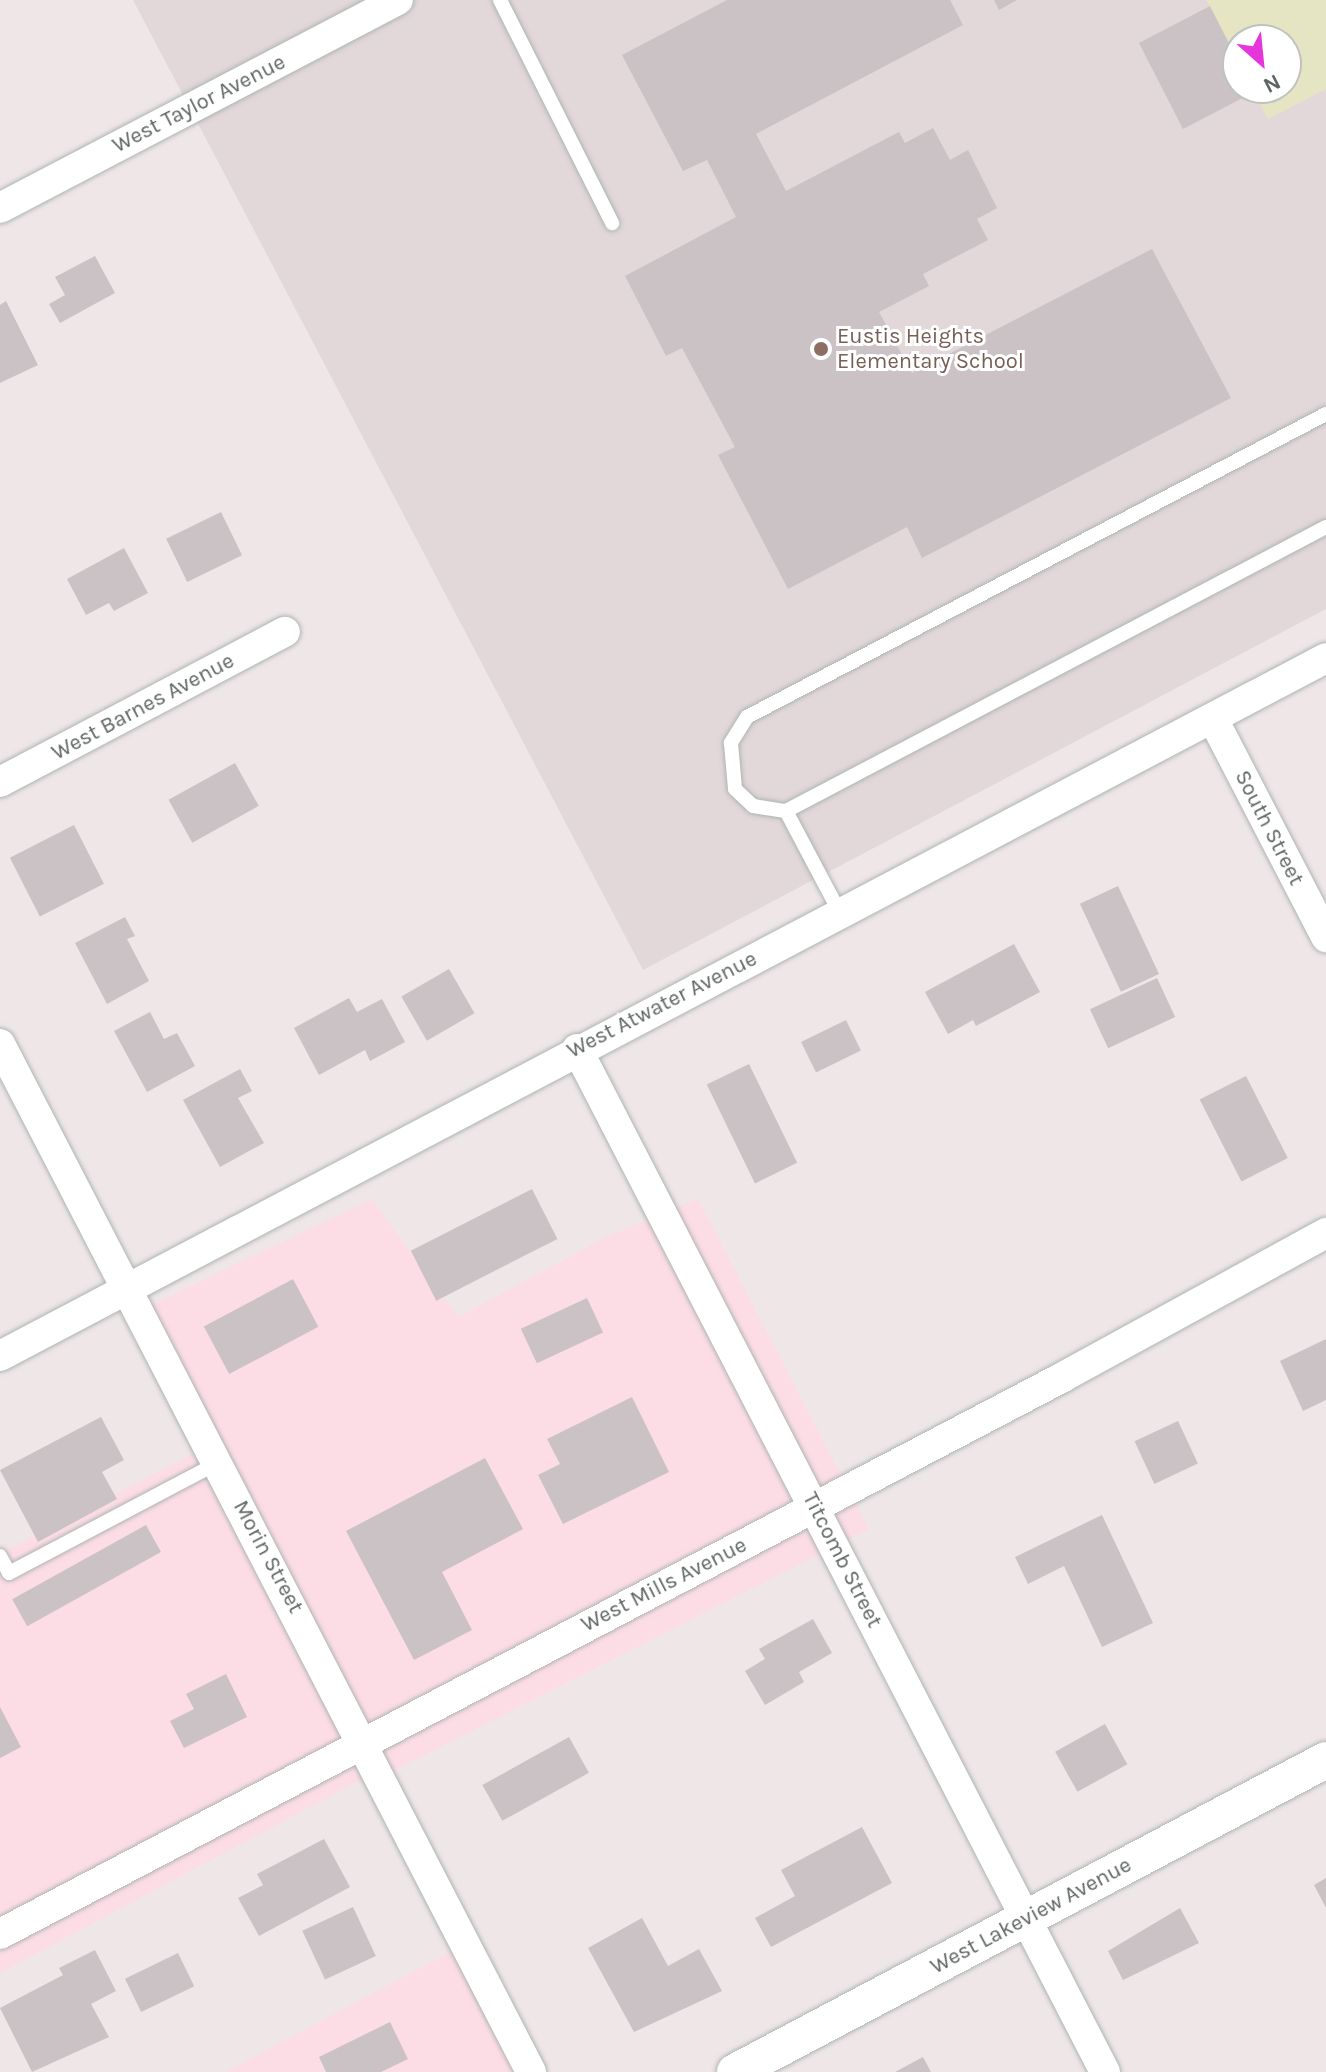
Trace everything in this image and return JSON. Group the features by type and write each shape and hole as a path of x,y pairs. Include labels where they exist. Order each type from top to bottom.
{"street":[{"name":"West Taylor Avenue","path":"0,208 398,0"},
{"name":"West Barnes Avenue","path":"0,782 285,632"},
{"name":"West Atwater Avenue","path":"0,1356 126,1286 1326,658"},
{"name":"South Street","path":"1213,719 1326,937"},
{"name":"Morin Street","path":"0,1044 364,1741 531,2072"},
{"name":"Titcomb Street","path":"577,1049 1105,2072"},
{"name":"West Mills Avenue","path":"0,1934 814,1507 1326,1233"},
{"name":"West Lakeview Avenue","path":"735,2072 1326,1760"}],"lane":[{"path":"500,0 612,223"},
{"path":"1326,414 747,717 731,743 735,789 753,806 786,811 1326,527"},
{"path":"786,811 840,913"},
{"path":"0,1556 9,1573 219,1463"}],"shaded area":[{"name":"Eustis Heights Elementary School","path":"133,0 1326,0 1326,609 643,970"},
{"path":"372,1199 458,1317 608,1236 698,1199 869,1529 374,1781 370,1775 0,1973 0,1543 5,1551 202,1449 139,1311"},
{"path":"472,1940 543,2072 226,2072"}],"green space":[{"path":"1206,0 1326,0 1326,89 1302,101 1302,24 1222,24 1222,30"},
{"path":"1260,104 1297,104 1268,119"}],"building":[{"path":"727,0 950,0 963,25 756,134 786,191 899,132 905,143 933,128 950,160 968,150 997,208 977,219 988,240 923,274 929,286 879,312 912,373 1152,249 1231,398 922,558 907,527 788,589 718,455 735,447 682,348 666,356 625,276 736,217 707,160 683,171 622,55"},
{"path":"994,0 1017,0 999,10"},
{"path":"1210,6 1222,30 1222,104 1231,104 1183,129 1139,43"},
{"path":"95,256 115,293 60,323 49,304 65,295 55,277"},
{"path":"6,301 38,365 0,383 0,305"},
{"path":"221,512 242,555 187,582 166,539"},
{"path":"124,548 148,593 114,611 109,603 86,615 67,579"},
{"path":"235,763 259,806 192,843 169,800"},
{"path":"74,825 104,884 40,916 10,858"},
{"path":"1118,886 1159,974 1121,992 1080,904"},
{"path":"125,917 135,936 127,939 149,981 107,1004 75,943"},
{"path":"1014,944 1040,992 976,1026 973,1020 948,1034 925,992"},
{"path":"449,969 474,1013 427,1041 401,996"},
{"path":"1157,978 1175,1017 1108,1048 1090,1009"},
{"path":"349,998 357,1012 382,999 405,1042 370,1061 365,1050 319,1075 294,1028"},
{"path":"150,1012 164,1039 177,1033 195,1066 147,1092 114,1031"},
{"path":"846,1020 861,1051 816,1072 801,1042"},
{"path":"749,1064 797,1163 755,1183 707,1085"},
{"path":"240,1069 252,1091 238,1098 264,1143 220,1167 183,1100"},
{"path":"1246,1076 1288,1158 1241,1182 1200,1100"},
{"path":"532,1189 557,1239 436,1301 411,1251"},
{"path":"293,1279 318,1327 229,1374 204,1326"},
{"path":"587,1298 603,1332 537,1363 521,1329"},
{"path":"1326,1339 1326,1400 1303,1411 1280,1361"},
{"path":"632,1397 669,1472 563,1524 538,1475 560,1464 547,1439"},
{"path":"101,1417 124,1460 102,1472 117,1499 38,1542 0,1470"},
{"path":"1178,1421 1198,1464 1154,1484 1134,1441"},
{"path":"485,1458 523,1529 442,1572 472,1630 414,1660 346,1531"},
{"path":"1102,1515 1153,1623 1102,1647 1064,1566 1028,1584 1015,1557"},
{"path":"146,1525 161,1552 27,1626 12,1599"},
{"path":"813,1619 832,1653 799,1672 804,1682 765,1705 745,1671 765,1659 759,1649"},
{"path":"226,1674 247,1717 184,1748 170,1721 194,1709 186,1694"},
{"path":"0,1707 21,1747 0,1758"},
{"path":"1105,1724 1127,1764 1077,1792 1055,1752"},
{"path":"569,1737 589,1773 502,1821 482,1785"},
{"path":"862,1827 892,1883 771,1947 755,1918 795,1896 781,1870"},
{"path":"324,1839 350,1887 259,1936 238,1898 263,1885 257,1874"},
{"path":"1326,1878 1326,1908 1314,1885"},
{"path":"353,1907 376,1956 325,1980 302,1931"},
{"path":"1180,1908 1199,1943 1123,1980 1108,1951"},
{"path":"642,1918 668,1966 699,1949 722,1991 634,2032 588,1948"},
{"path":"95,1950 116,1991 91,2004 109,2037 32,2072 0,2008 63,1975 59,1968"},
{"path":"178,1953 194,1986 141,2012 125,1979"},
{"path":"390,2022 408,2059 381,2072 326,2072 319,2057"},
{"path":"923,2057 931,2072 895,2072"}],"place":[{"name":"Eustis Heights Elementary School","path":"821,349"}]}
